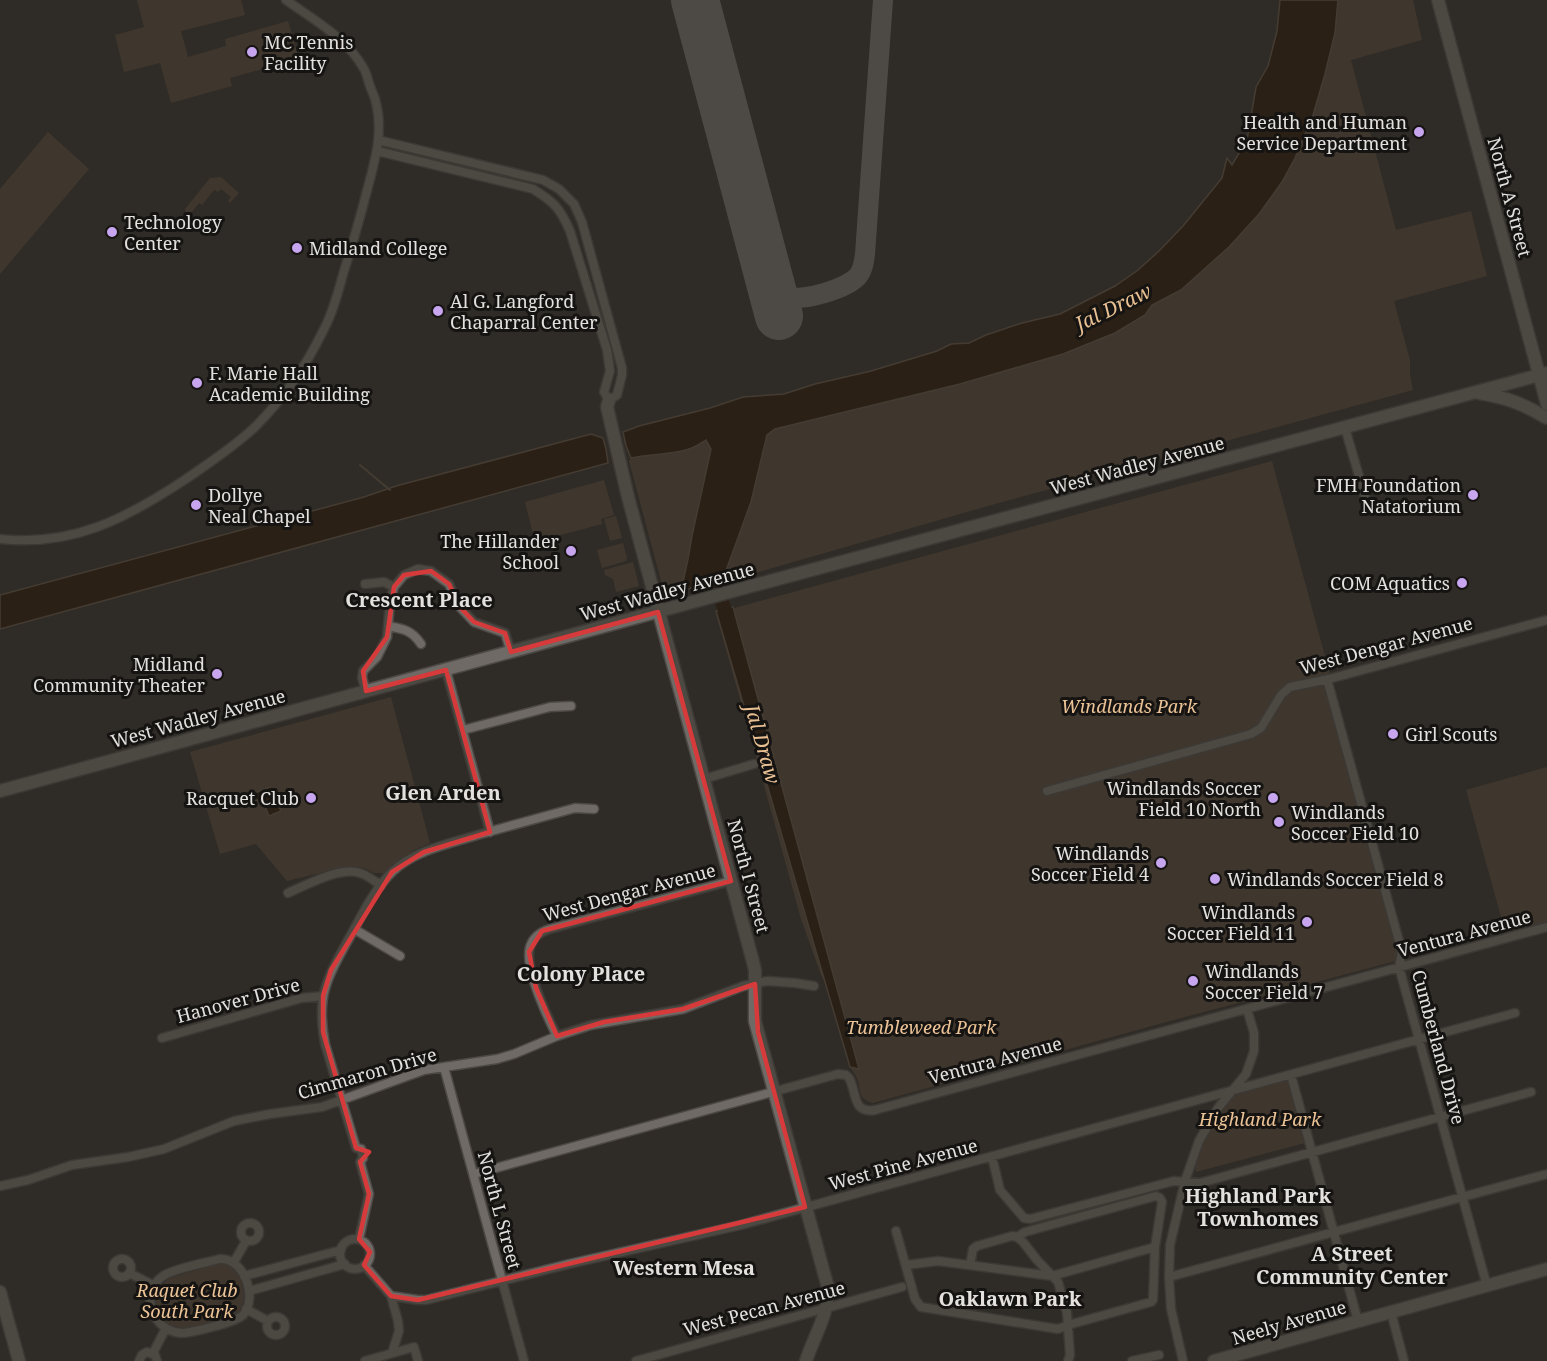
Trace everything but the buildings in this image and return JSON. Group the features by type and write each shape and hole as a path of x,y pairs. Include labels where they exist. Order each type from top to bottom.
{"main road":[{"name":"North A Street","path":"1438,0 1543,374 1547,404"},
{"name":"West Wadley Avenue","path":"0,791 744,588 1543,374"},
{"path":"1475,393 1504,398 1524,405 1547,418"},
{"name":"North I Street","path":"609,400 607,407 628,497 753,962 755,1021 827,1284 827,1308 806,1361"},
{"name":"Neely Avenue","path":"1214,1361 1547,1269"},
{"path":"0,1292 19,1361"}],"street":[{"path":"0,539 14,541 49,539 84,532 130,513 171,489 254,428 285,393 324,331 354,241 377,151 379,133 377,104 364,69 339,38 286,0"},
{"path":"377,151 533,189 547,197 562,213 570,231 607,350 610,371 604,392 609,400 617,395 622,368 582,222 574,204 559,189 543,180 378,140"},
{"path":"585,280 597,278"},
{"path":"1345,428 1366,500"},
{"path":"366,691 362,678 363,671 377,657 387,637 390,601 394,587 404,575 418,569 431,571 449,584 459,606 474,622 505,633 511,652"},
{"path":"365,584 384,582 394,587"},
{"name":"West Dengar Avenue","path":"1047,791 1251,734 1261,728 1281,695 1290,687 1547,620"},
{"path":"388,626 404,629 415,635 421,644"},
{"path":"446,670 490,832"},
{"name":"Cumberland Drive","path":"1327,679 1402,952 1400,967 1419,1040 1487,1286"},
{"path":"462,730 550,707 571,706"},
{"path":"704,779 754,764"},
{"path":"359,1239 369,1194 360,1162 363,1158 361,1149 356,1148 324,1038 323,996 331,970 381,885 392,872 411,859 440,846 574,808 594,809"},
{"path":"288,893 342,872 359,872 381,885"},
{"name":"West Dengar Avenue","path":"557,1036 539,997 531,966 530,945 537,935 550,929 731,881"},
{"name":"Ventura Avenue","path":"474,1174 838,1074 846,1075 851,1082 859,1106 869,1111 1547,927"},
{"path":"354,929 400,956"},
{"name":"Cimmaron Drive","path":"0,1185 72,1165 156,1151 234,1121 322,1107 424,1070 497,1059 557,1036 604,1022 667,1012 743,986 767,981 814,986"},
{"name":"Hanover Drive","path":"162,1038 302,998 323,996"},
{"path":"1183,1361 1171,1309 1170,1245 1185,1181 1199,1141 1218,1108 1246,1074 1254,1051 1254,1033 1247,1009"},
{"name":"West Pine Avenue","path":"391,1296 426,1300 741,1225 1515,1013"},
{"name":"North L Street","path":"444,1067 524,1361"},
{"path":"1291,1075 1358,1321"},
{"path":"992,1157 1000,1190 1025,1219 1030,1219 1174,1181 1200,1183 1531,1092"},
{"path":"1169,1277 1547,1174"},
{"path":"896,1231 915,1299 921,1307 1058,1329 1068,1324 1153,1300 1155,1247 1162,1202 1156,1196 1025,1232 1017,1237"},
{"path":"970,1265 973,1249 977,1246 1012,1236 1023,1242 1058,1282 1067,1313 1070,1355 1068,1361"},
{"path":"359,1239 366,1244 370,1252 369,1260 357,1268 349,1267 341,1258 341,1250 346,1242 359,1239"},
{"path":"234,1262 246,1241"},
{"path":"906,1265 938,1261 1052,1276 1155,1247"},
{"path":"244,1276 341,1250"},
{"path":"220,1259 234,1262 244,1276 249,1298 243,1315 236,1320 179,1333 166,1328 156,1318 151,1298 152,1291 161,1277 220,1259"},
{"path":"249,1291 345,1264"},
{"path":"364,1265 391,1296 399,1331 392,1353"},
{"path":"129,1273 155,1286"},
{"name":"West Pecan Avenue","path":"636,1361 902,1287"},
{"path":"246,1309 268,1322"},
{"path":"1391,1312 1404,1361"},
{"path":"139,1361 144,1353 155,1357 166,1328"},
{"path":"365,1361 414,1347 418,1361"},
{"path":"1132,1361 1159,1355"}],"highlighted area":[{"path":"431,571 449,584 459,606 474,622 505,633 511,652 658,612 731,881 542,931 529,952 536,988 557,1036 604,1022 683,1009 755,984 758,1032 805,1207 418,1300 391,1296 364,1265 370,1252 359,1239 369,1194 360,1162 369,1152 356,1148 323,1032 323,996 331,970 392,872 424,852 490,832 446,670 366,691 363,671 387,637 394,587 404,575"}],"green space":[{"name":"MC Tennis Facility","path":"137,0 241,0 245,15 181,31 188,57 226,46 225,39 288,21 299,59 230,78 232,86 171,103 160,63 124,72 115,35 144,27"},
{"path":"1338,0 1413,0 1422,40 1351,60 1396,230 1471,211 1487,276 1394,301 1410,360 1413,390 995,504 755,573 723,579 751,502 767,435 775,429 960,384 1063,354 1115,333 1145,315 1152,305 1181,290 1229,247 1259,214 1282,182 1295,158 1313,115 1325,74 1335,33"},
{"path":"48,132 89,169 0,274 0,189"},
{"path":"221,177 239,193 230,203 228,201 231,197 221,189 218,192 214,190 202,205 199,203 188,220 185,209 210,178"},
{"path":"707,440 711,449 681,591 667,595 664,592 629,461 631,458 682,451"},
{"name":"Windlands Park","path":"1272,461 1407,958 873,1103 864,1099 858,1080 850,1067 829,989 821,975 801,919 716,613"},
{"path":"604,480 614,515 601,519 602,524 535,542 525,502"},
{"path":"616,516 622,538 610,541 604,519"},
{"path":"623,543 626,561 602,568 597,550"},
{"path":"633,562 639,586 616,592 613,579 605,575 604,570"},
{"name":"Racquet Club","path":"391,697 430,843 414,850 384,873 374,873 365,868 349,866 287,881 256,844 220,854 190,752"},
{"path":"1547,767 1547,924 1506,935 1466,790"},
{"name":"Highland Park","path":"1291,1075 1309,1142 1196,1172 1194,1153 1233,1091"},
{"name":"Raquet Club South Park","path":"221,1263 234,1270 242,1284 244,1300 237,1313 188,1328 173,1326 165,1322 160,1316 156,1300 162,1285 170,1278"}],"water":[{"path":"1280,0 1338,0 1335,33 1313,115 1295,158 1282,182 1259,214 1229,247 1181,290 1152,305 1145,315 1115,333 1063,354 960,384 775,429 767,435 751,502 723,579 681,591 711,449 706,440 682,451 631,458 623,432 743,397 784,394 871,371 937,351 951,344 969,343 1022,323 1060,314 1115,286 1138,270 1183,226 1222,178 1227,158 1232,165 1247,140 1256,87 1268,66 1277,31"},
{"path":"591,434 603,438 608,463 0,629 0,595"},
{"path":"733,607 859,1069 850,1067 716,611"},
{"path":"270,787 281,811 269,816 262,799 254,801 252,794"}],"waterway":[{"path":"360,465 390,490"},
{"name":"Jal Draw","path":"714,566 711,578 729,624"}],"taxiway":[{"path":"768,275 787,296 803,298 845,285 853,281 861,271 865,254 883,0"}],"runway":[{"path":"695,0 779,316"}],"place":[{"name":"MC Tennis Facility","path":"252,52"},
{"name":"Health and Human Service Department","path":"1419,132"},
{"name":"Technology Center","path":"112,232"},
{"name":"Midland College","path":"297,248"},
{"name":"Al G. Langford Chaparral Center","path":"438,311"},
{"name":"F. Marie Hall Academic Building","path":"197,383"},
{"name":"FMH Foundation Natatorium","path":"1473,495"},
{"name":"Dollye Neal Chapel","path":"196,505"},
{"name":"The Hillander School","path":"571,551"},
{"name":"COM Aquatics","path":"1462,583"},
{"name":"Midland Community Theater","path":"217,674"},
{"name":"Girl Scouts","path":"1393,734"},
{"name":"Racquet Club","path":"311,798"},
{"name":"Windlands Soccer Field 10 North","path":"1273,798"},
{"name":"Windlands Soccer Field 10","path":"1279,822"},
{"name":"Windlands Soccer Field 4","path":"1161,863"},
{"name":"Windlands Soccer Field 8","path":"1215,879"},
{"name":"Windlands Soccer Field 11","path":"1307,922"},
{"name":"Windlands Soccer Field 7","path":"1193,981"}],"district":[{"name":"Crescent Place","path":"419,599"},
{"name":"Glen Arden","path":"443,792"},
{"name":"Colony Place","path":"581,973"},
{"name":"Highland Park Townhomes","path":"1258,1206"},
{"name":"A Street Community Center","path":"1352,1264"},
{"name":"Western Mesa","path":"684,1267"},
{"name":"Oaklawn Park","path":"1010,1298"}],"park label":[{"name":"Tumbleweed Park","path":"921,1027"}]}
